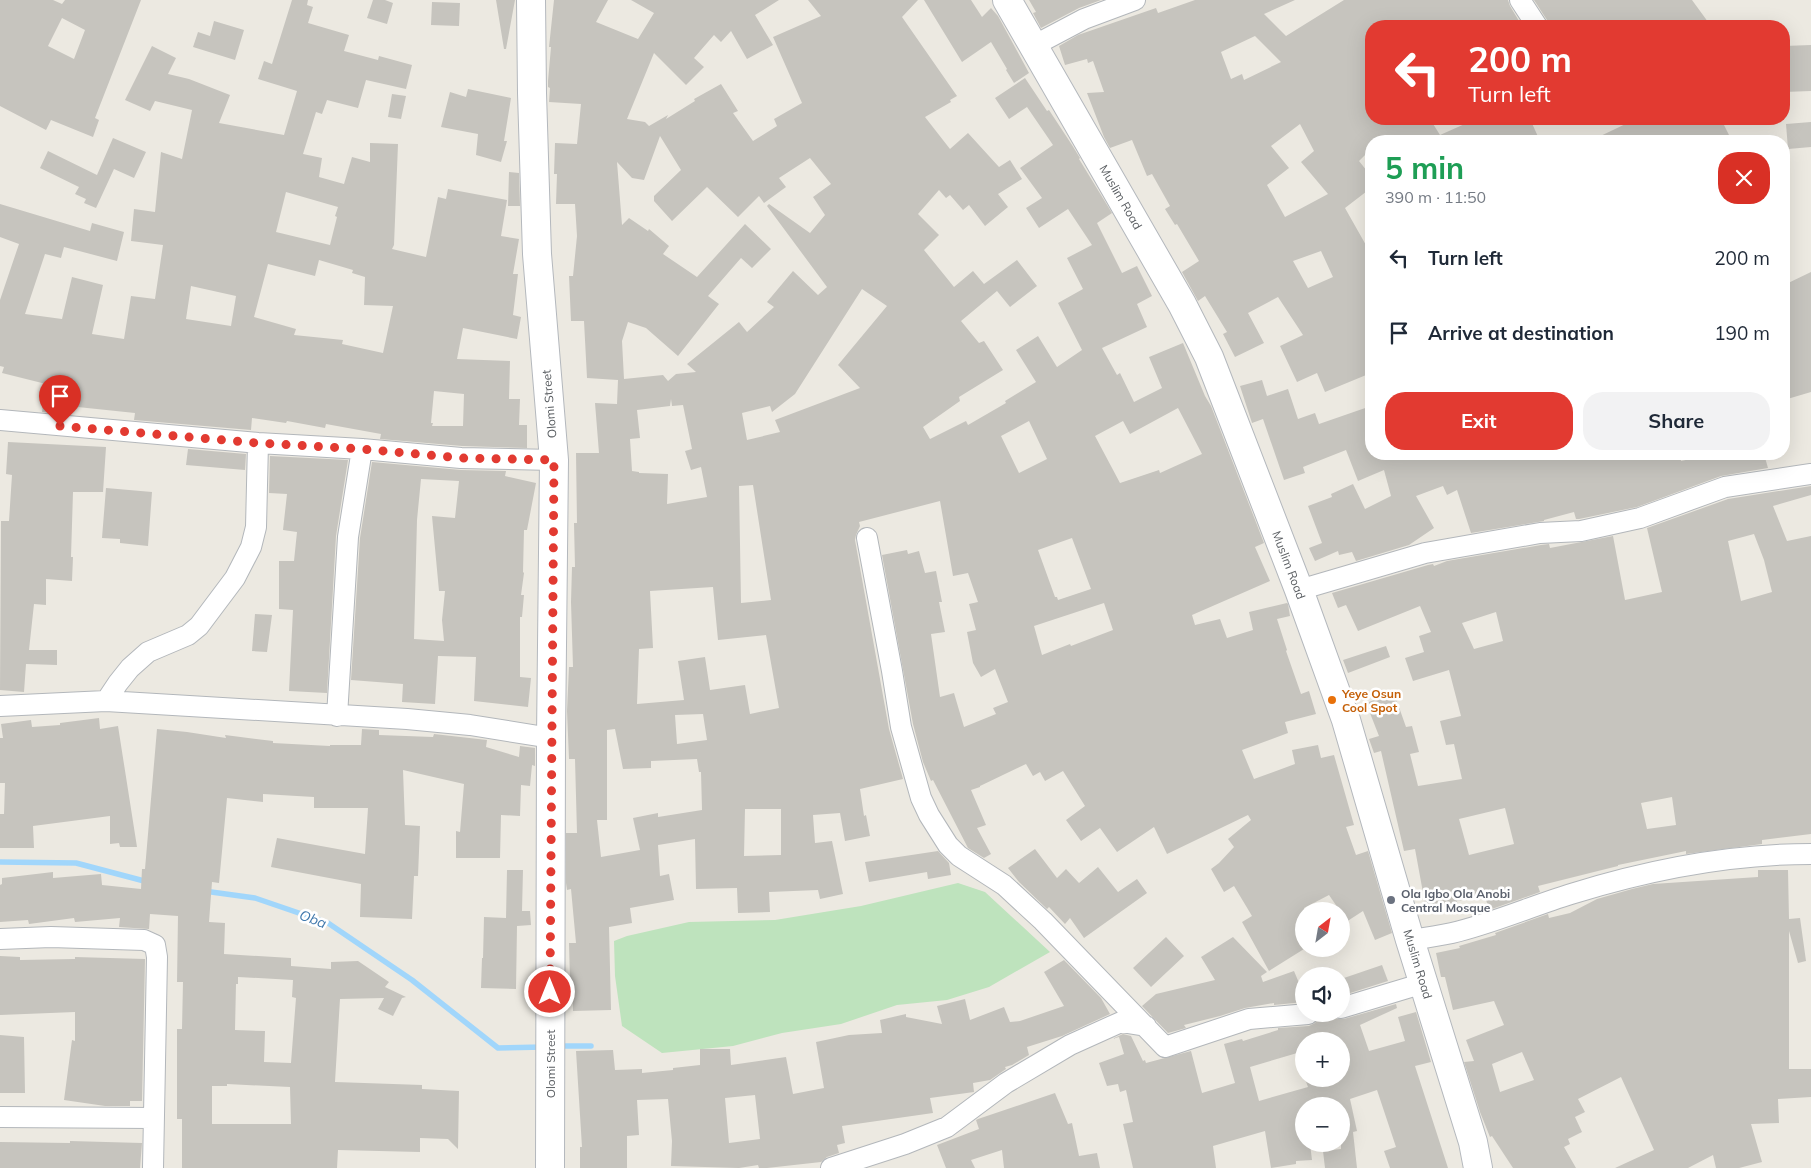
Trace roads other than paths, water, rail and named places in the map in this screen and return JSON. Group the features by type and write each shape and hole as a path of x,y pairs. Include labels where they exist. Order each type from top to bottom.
{"street":[{"name":"Olomi Street","path":"531,0 537,254 554,460 550,1168"},
{"name":"Muslim Road","path":"1007,0 1182,304 1209,357 1299,590 1346,720 1410,940 1476,1155"},
{"path":"1033,46 1084,19 1135,0"},
{"path":"1520,0 1533,20"},
{"path":"0,420 258,443 362,449 461,458 554,460"},
{"path":"106,701 130,668 148,652 188,636 199,626 235,578 251,547 256,527 258,443"},
{"path":"337,716 348,537 362,449"},
{"path":"1299,590 1424,553 1540,533 1581,531 1640,518 1725,487 1811,474"},
{"path":"866,538 901,728 921,798 948,845 959,856 1004,885 1042,921 1165,1047 1249,1019 1295,1015"},
{"path":"0,706 106,701 407,719 470,725 551,738"},
{"path":"1410,940 1452,933 1573,894 1640,875 1705,863 1779,854 1811,854"},
{"path":"0,939 50,937 135,939 144,940 155,945 157,957 153,1168"},
{"path":"1350,1005 1424,983"},
{"path":"832,1168 905,1144 947,1127 1006,1083 1070,1045 1121,1022 1146,1026"},
{"path":"0,1117 153,1118"},
{"path":"1476,1155 1493,1168"}],"waterway":[{"name":"Oba","path":"0,862 76,863 148,882"},
{"name":"Oba","path":"204,891 255,898 328,923 412,980 498,1048 544,1047"},
{"name":"Oba","path":"558,1046 591,1046"}],"place":[{"name":"Yeye Osun Cool Spot","path":"1332,700"},
{"name":"Ola Igbo Ola Anobi Central Mosque","path":"1391,900"}]}
